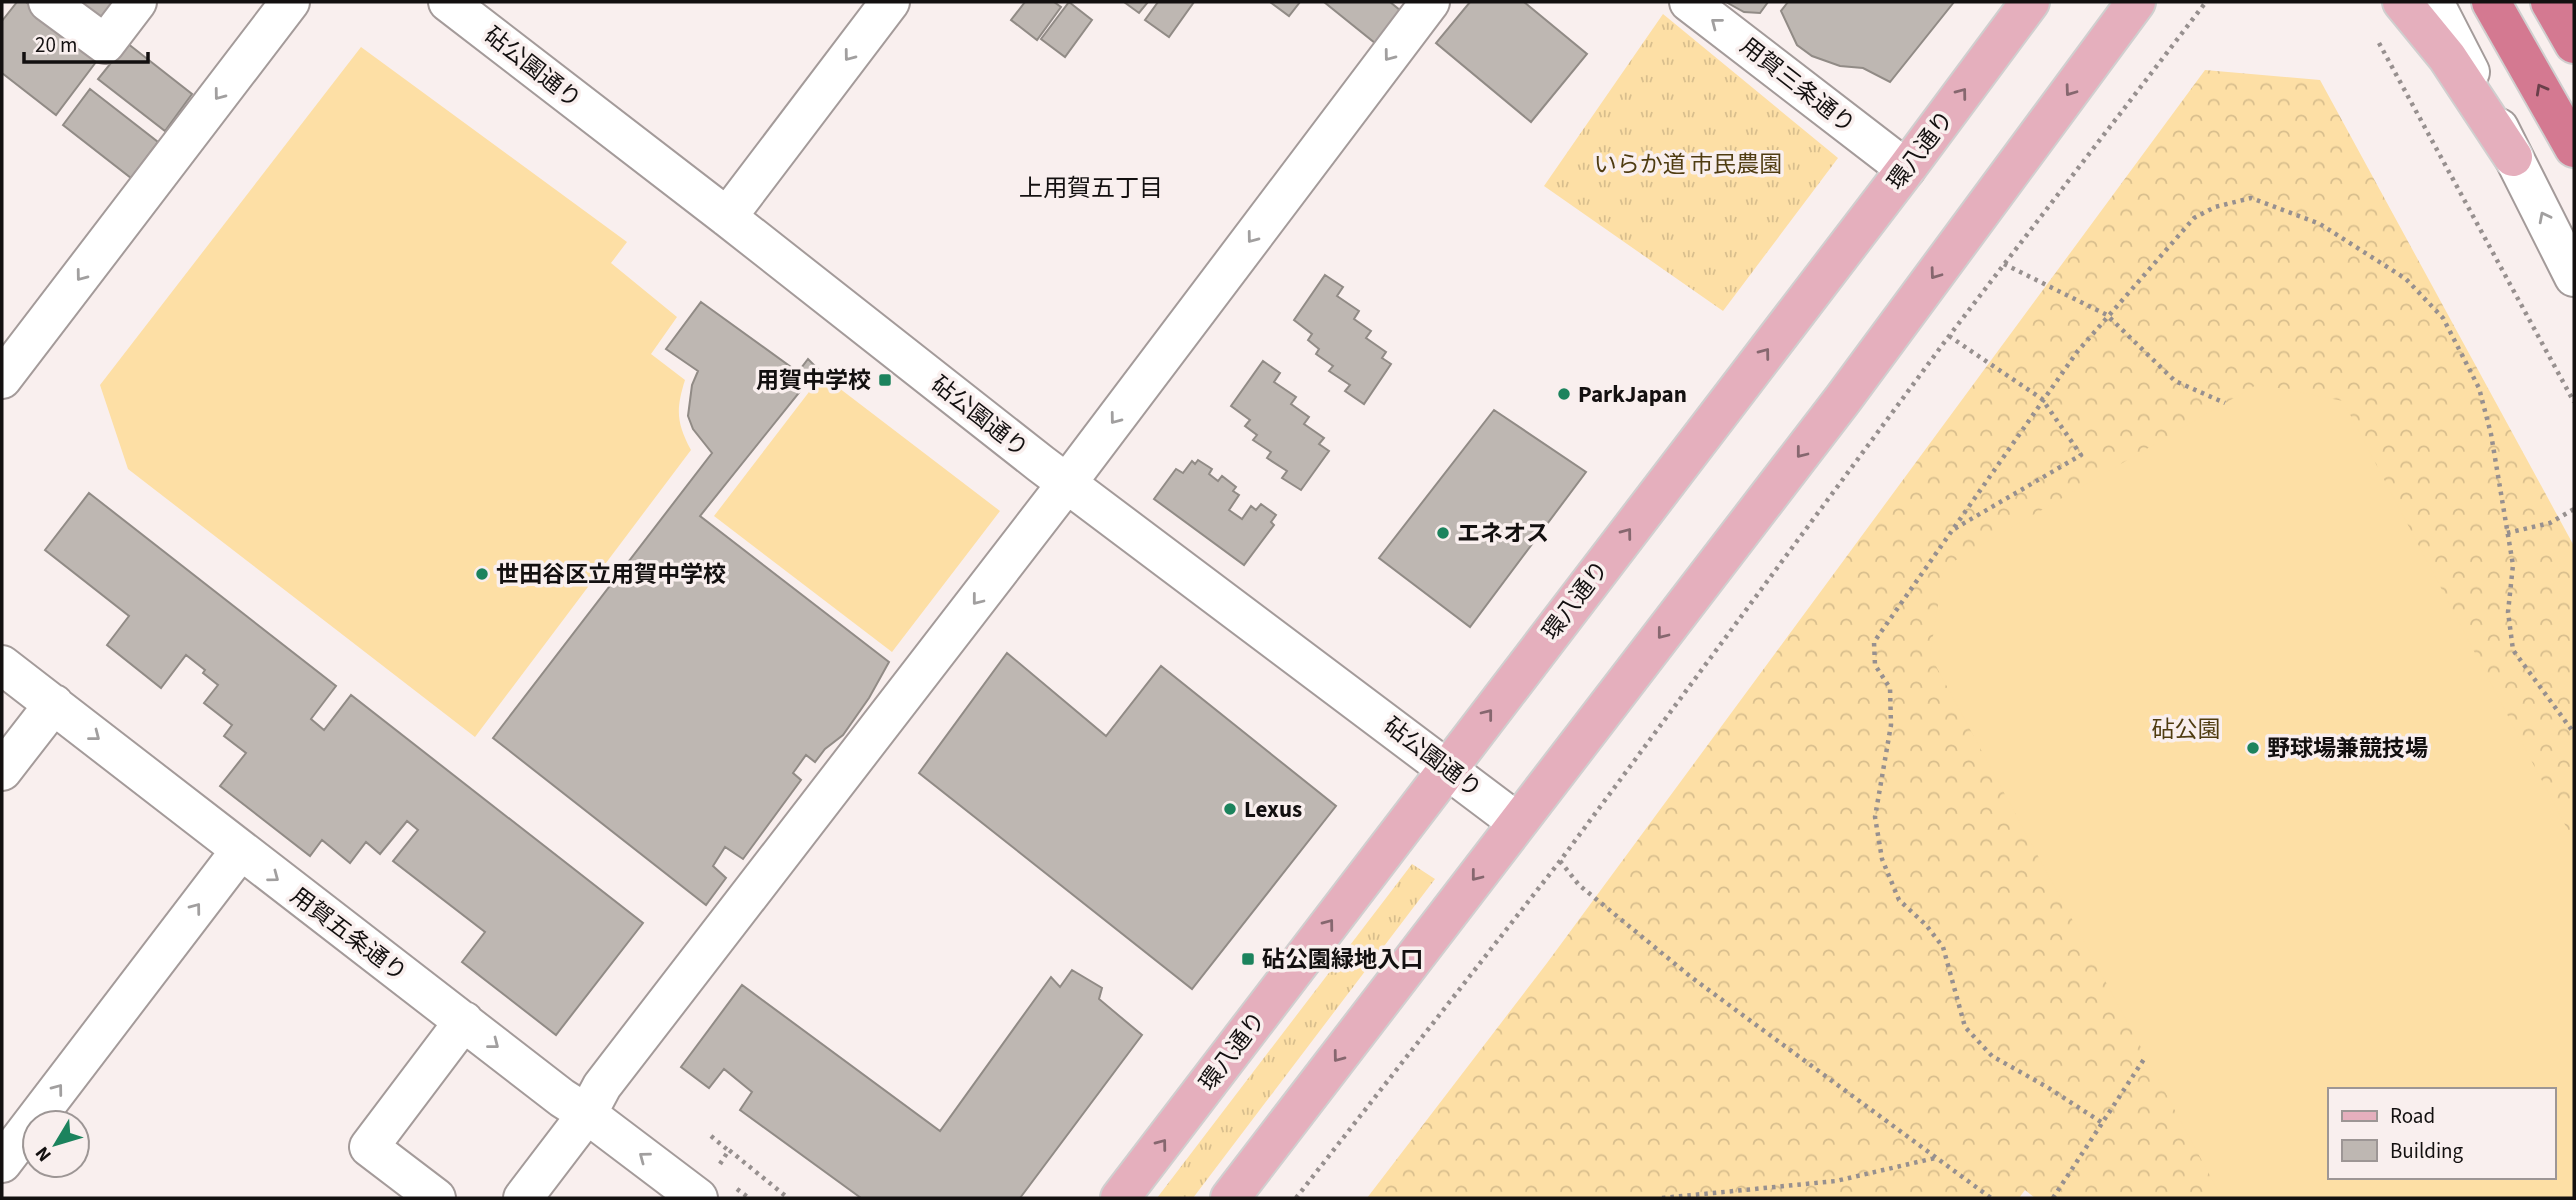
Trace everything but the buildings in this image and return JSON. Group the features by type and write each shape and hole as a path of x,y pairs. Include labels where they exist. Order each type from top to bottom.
{"highway":[{"path":"2491,2 2574,148"},
{"path":"2550,2 2574,44"}],"main road":[{"name":"環八通り","path":"1120,1198 1906,169 2030,2"},
{"path":"1230,1198 1851,388 2136,2"},
{"path":"2110,36 2147,2"},
{"path":"2402,2 2448,57 2513,156"}],"street":[{"path":"48,2 104,44 137,2"},
{"path":"3,376 290,2"},
{"name":"砧公園通り","path":"448,2 1068,483 1517,822"},
{"path":"727,216 890,2"},
{"path":"523,1198 587,1114 603,1086 1068,483 1430,2"},
{"name":"用賀三条通り","path":"1689,2 1906,169"},
{"path":"2434,2 2574,277"},
{"name":"用賀五条通り","path":"2,665 562,1098 707,1185"},
{"path":"2,771 54,704"},
{"path":"2,1163 240,851"},
{"path":"436,1198 369,1147 464,1021"}],"path":[{"path":"1296,1198 1560,862 1949,336 2206,2"},
{"path":"2377,38 2574,402"},
{"path":"2101,1122 1992,1056 1965,1027 1943,947 1926,925 1899,900 1882,859 1875,817 1891,725 1890,688 1875,665 1874,642 2042,399 2107,315 2194,218 2215,207 2251,198 2320,224 2406,279 2443,318 2479,388 2491,434 2513,565 2508,612 2513,650 2574,733"},
{"path":"2004,264 2107,315 2175,381 2225,403"},
{"path":"1949,336 2042,399 2081,455 1950,532"},
{"path":"2507,533 2550,523 2574,509"},
{"path":"1560,862 1578,885 1691,976 1991,1198"},
{"path":"2053,1198 2146,1056"},
{"path":"711,1136 788,1198"},
{"path":"707,1185 729,1150 788,1198"},
{"path":"1662,1198 1836,1181 1936,1158"}],"green space":[{"name":"いらか道 市民農園","path":"1663,14 1838,158 1723,311 1544,186"},
{"path":"361,47 627,242 611,263 677,317 651,354 685,380 679,415 682,431 691,450 475,737 128,469 100,385"},
{"name":"砧公園","path":"2205,70 2320,80 2574,546 2574,1198 2035,1198 2025,1190 2019,1198 1367,1198 1547,963"},
{"path":"822,375 1000,511 892,652 714,516"},
{"name":"野球場兼競技場","path":"2258,384 2343,401 2574,842 2574,1198 2222,1198 1930,655 1944,567"},
{"path":"1412,864 1435,879 1193,1198 1157,1198"}],"place":[{"name":"用賀中学校","path":"885,380"},
{"name":"ParkJapan","path":"1564,394"},
{"name":"エネオス","path":"1443,533"},
{"name":"世田谷区立用賀中学校","path":"482,574"},
{"name":"野球場兼競技場","path":"2253,748"},
{"name":"Lexus","path":"1230,809"},
{"name":"砧公園緑地入口","path":"1248,959"}],"district":[{"name":"上用賀五丁目","path":"1091,188"}]}
